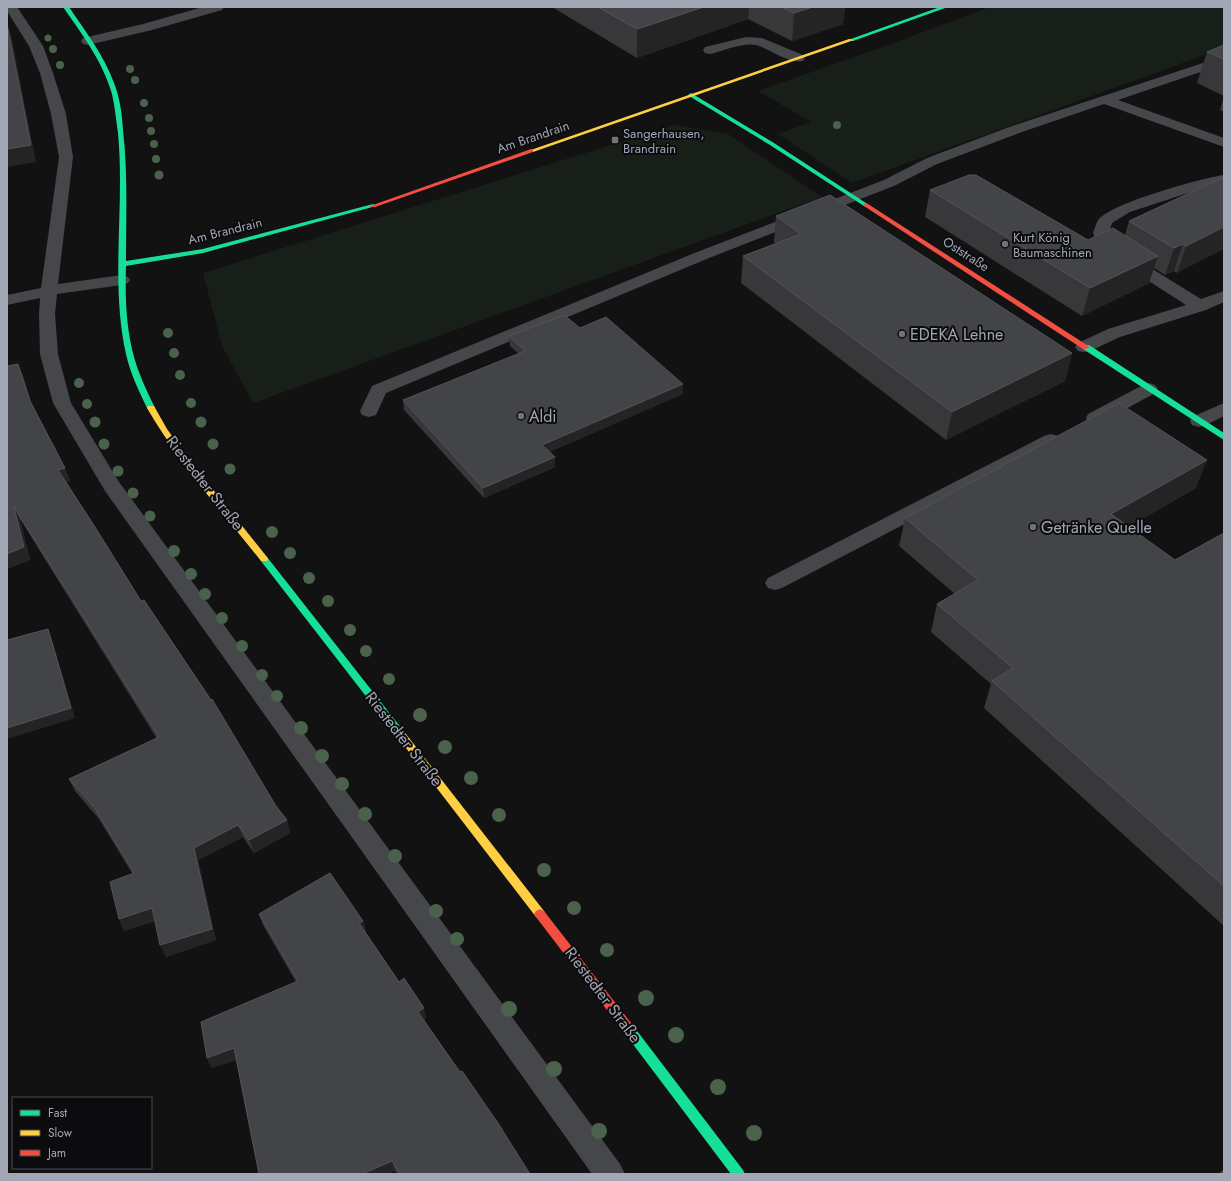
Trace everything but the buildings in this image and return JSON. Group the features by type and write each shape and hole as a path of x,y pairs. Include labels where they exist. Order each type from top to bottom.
{"main road":[{"name":"Riestedter Straße","path":"66,7 88,41 112,83 118,115 124,165 122,310 125,332 136,374 155,416 172,445 228,512 740,1174"},
{"name":"Am Brandrain","path":"122,272 367,208 946,7"},
{"name":"Oststraße","path":"691,95 772,144 929,245 1149,390 1224,437"}],"street":[{"path":"88,41 147,27 217,7"}],"lane":[{"path":"11,7 30,35 39,54 57,107 66,156 49,291 48,314 49,354 62,403 112,486 610,1174"},
{"path":"710,50 746,41 757,41 798,58"},
{"path":"369,411 378,390 703,255 889,184 932,161 1017,128 1224,60"},
{"path":"1105,100 1224,143"},
{"path":"1200,306 1105,246 1101,233 1105,221 1125,210 1207,182 1224,180"},
{"path":"7,300 122,272"},
{"path":"1084,347 1114,332 1200,306 1224,296"},
{"path":"775,582 1149,390"},
{"path":"1199,421 1224,409"}],"shaded area":[{"path":"990,7 1224,7 1224,48 852,183 778,134 811,122 758,91"},
{"path":"675,125 728,134 822,197 253,403 222,346 203,273"}],"traffic: fast":[{"path":"66,7 100,60 115,94 122,145 124,198 122,277 125,329 132,362 151,408"},
{"path":"851,40 945,7"},
{"path":"691,95 772,144 866,205"},
{"path":"122,264 203,251 373,206"},
{"path":"1086,347 1224,437"},
{"path":"264,559 399,732"},
{"path":"627,1027 739,1174"}],"traffic: slow":[{"path":"531,151 851,40"},
{"path":"151,408 164,430 188,464 264,559"},
{"path":"399,732 540,914"}],"traffic: jam":[{"path":"373,206 531,151"},
{"path":"866,205 1086,347"},
{"path":"540,914 627,1027"}],"place":[{"name":"Sangerhausen, Brandrain","path":"615,140"},
{"name":"Kurt König Baumaschinen","path":"1005,244"},
{"name":"EDEKA Lehne","path":"902,334"},
{"name":"Aldi","path":"521,416"},
{"name":"Getränke Quelle","path":"1033,527"}]}
